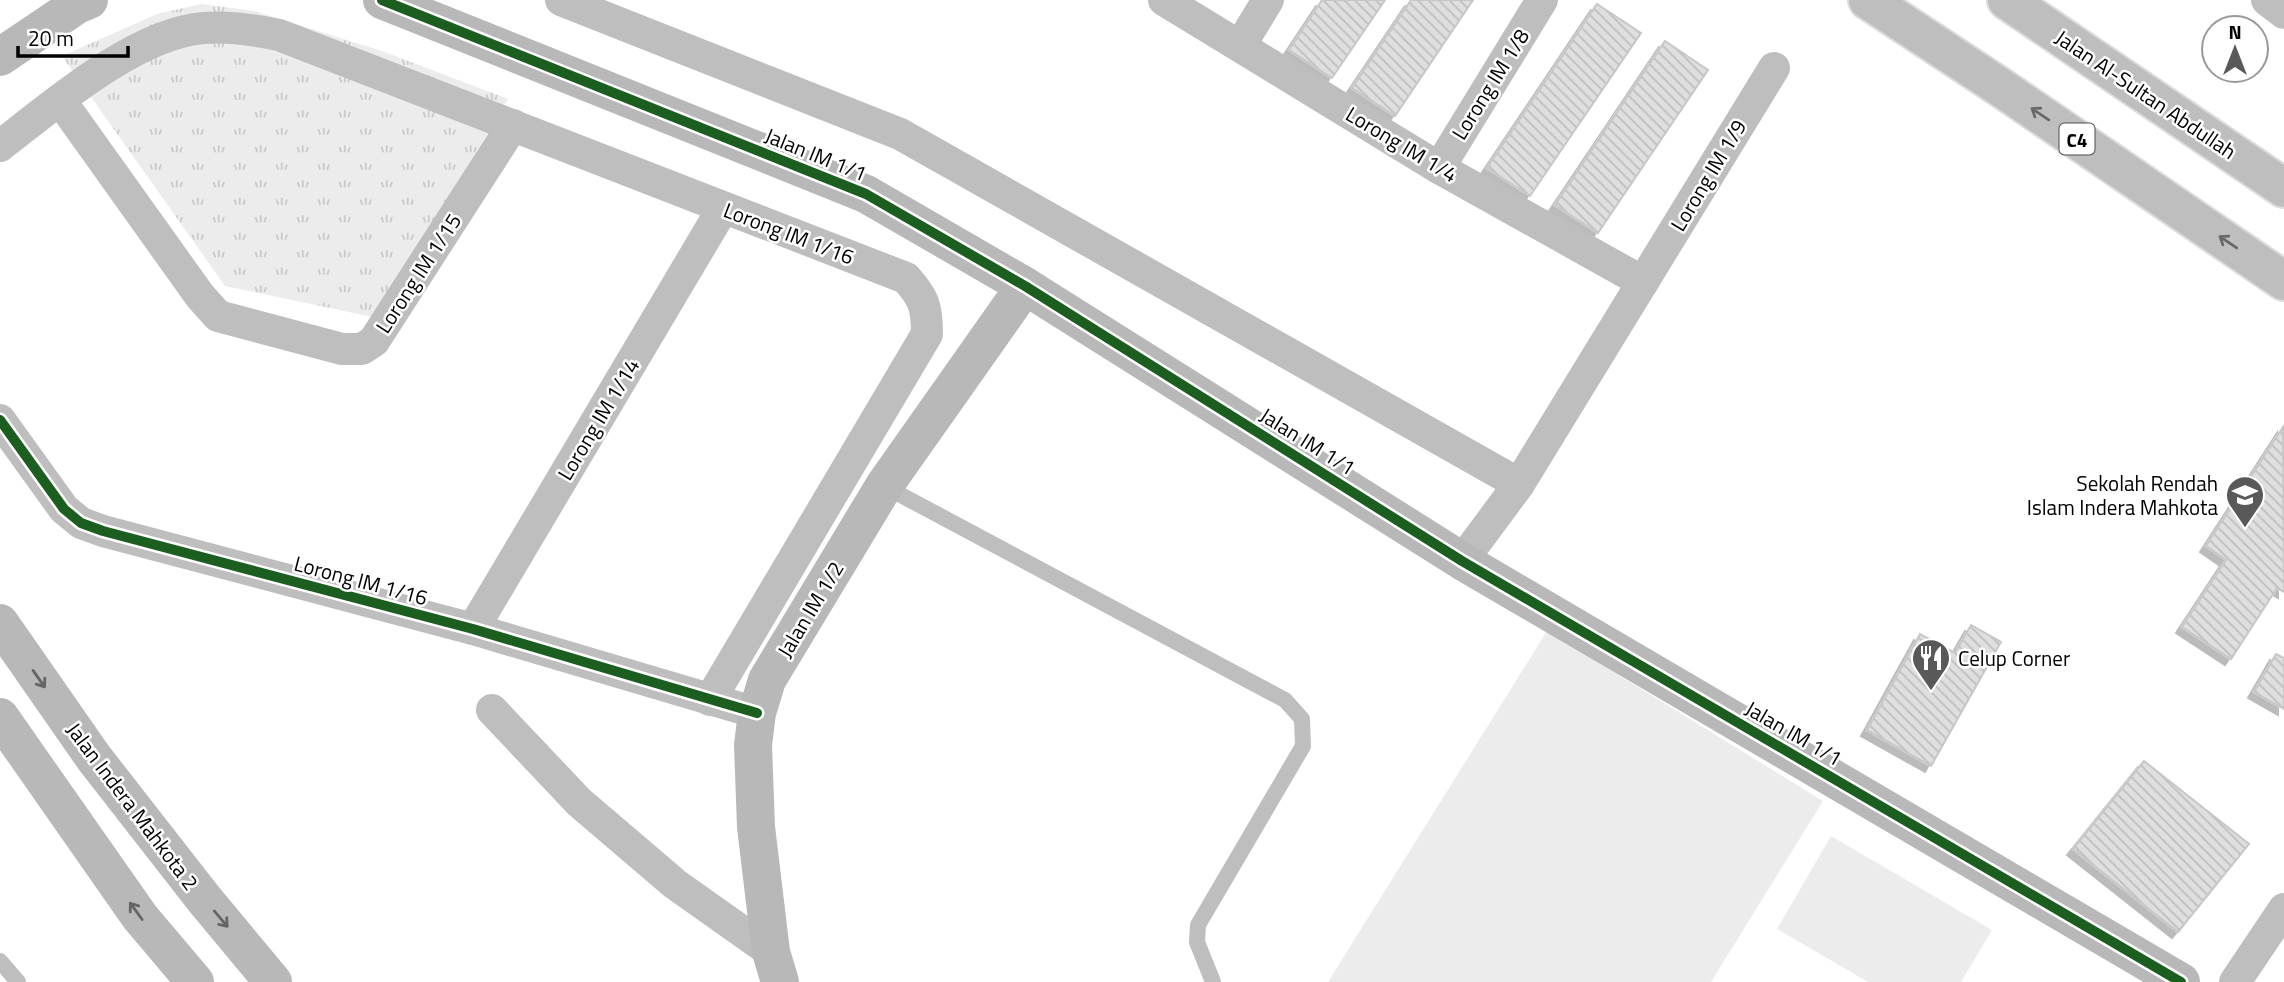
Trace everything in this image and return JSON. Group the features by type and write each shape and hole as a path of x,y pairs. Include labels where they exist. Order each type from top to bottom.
{"main road":[{"name":"C4","path":"1868,0 2284,281"},
{"name":"Jalan Al-Sultan Abdullah","path":"2016,3 2284,188"}],"street":[{"path":"0,57 77,5 89,0"},
{"name":"Jalan IM 1/1","path":"382,0 430,9 866,194 1025,286 1462,561 2181,982"},
{"path":"561,0 900,134 1519,484"},
{"name":"Lorong IM 1/4","path":"1164,0 1439,168 1643,282"},
{"path":"1240,47 1268,0"},
{"name":"Lorong IM 1/8","path":"1439,168 1542,0"},
{"path":"2267,0 2284,13"},
{"name":"Lorong IM 1/16","path":"0,146 60,100 136,50 169,34 204,28 247,28 279,35 906,278 920,293 927,312 926,334 710,700"},
{"name":"Lorong IM 1/9","path":"1462,561 1519,484 1773,68"},
{"name":"Lorong IM 1/15","path":"60,100 200,296 218,316 342,349 362,349 374,341 513,125"},
{"name":"Lorong IM 1/14","path":"472,629 723,208"},
{"name":"Jalan IM 1/2","path":"775,967 756,827 753,745 757,713 767,680 884,486 1025,286"},
{"name":"Lorong IM 1/16","path":"0,420 64,509 81,523 472,629 757,713"},
{"name":"Jalan Indera Mahkota 2","path":"0,623 94,758 273,982"},
{"path":"492,709 579,802 775,967"},
{"path":"0,718 140,917 195,982"},
{"path":"2235,982 2284,909"}],"lane":[{"path":"884,486 1285,700 1302,719 1303,746 1198,926 1197,943 1213,982"},
{"path":"0,961 18,982"}],"green space":[{"path":"201,4 254,11 382,51 508,99 377,318 225,286 62,56 157,14"},
{"path":"1547,631 1823,801 1711,982 1328,982"},
{"path":"1831,836 1992,930 1961,982 1868,982 1777,929"}],"building":[{"path":"1322,0 1385,0 1332,78 1289,50"},
{"path":"1411,0 1473,0 1395,116 1352,88"},
{"path":"1597,4 1641,33 1530,196 1487,168"},
{"path":"1665,41 1708,70 1598,233 1555,205"},
{"path":"2283,427 2284,592 2277,588 2231,659 2182,627 2226,560 2206,546"},
{"name":"Celup Corner","path":"1971,625 2001,642 1931,766 1867,730 1920,634 1955,653"},
{"path":"2276,654 2284,658 2284,709 2254,692"},
{"path":"2144,761 2249,844 2178,932 2073,849"}],"cycle path":[{"path":"382,0 866,194 1025,286 1462,561 2181,982"},
{"path":"0,420 64,509 81,523 473,629 757,713"}],"place":[{"name":"Sekolah Rendah Islam Indera Mahkota","path":"2245,529"},
{"name":"Celup Corner","path":"1931,692"}]}
